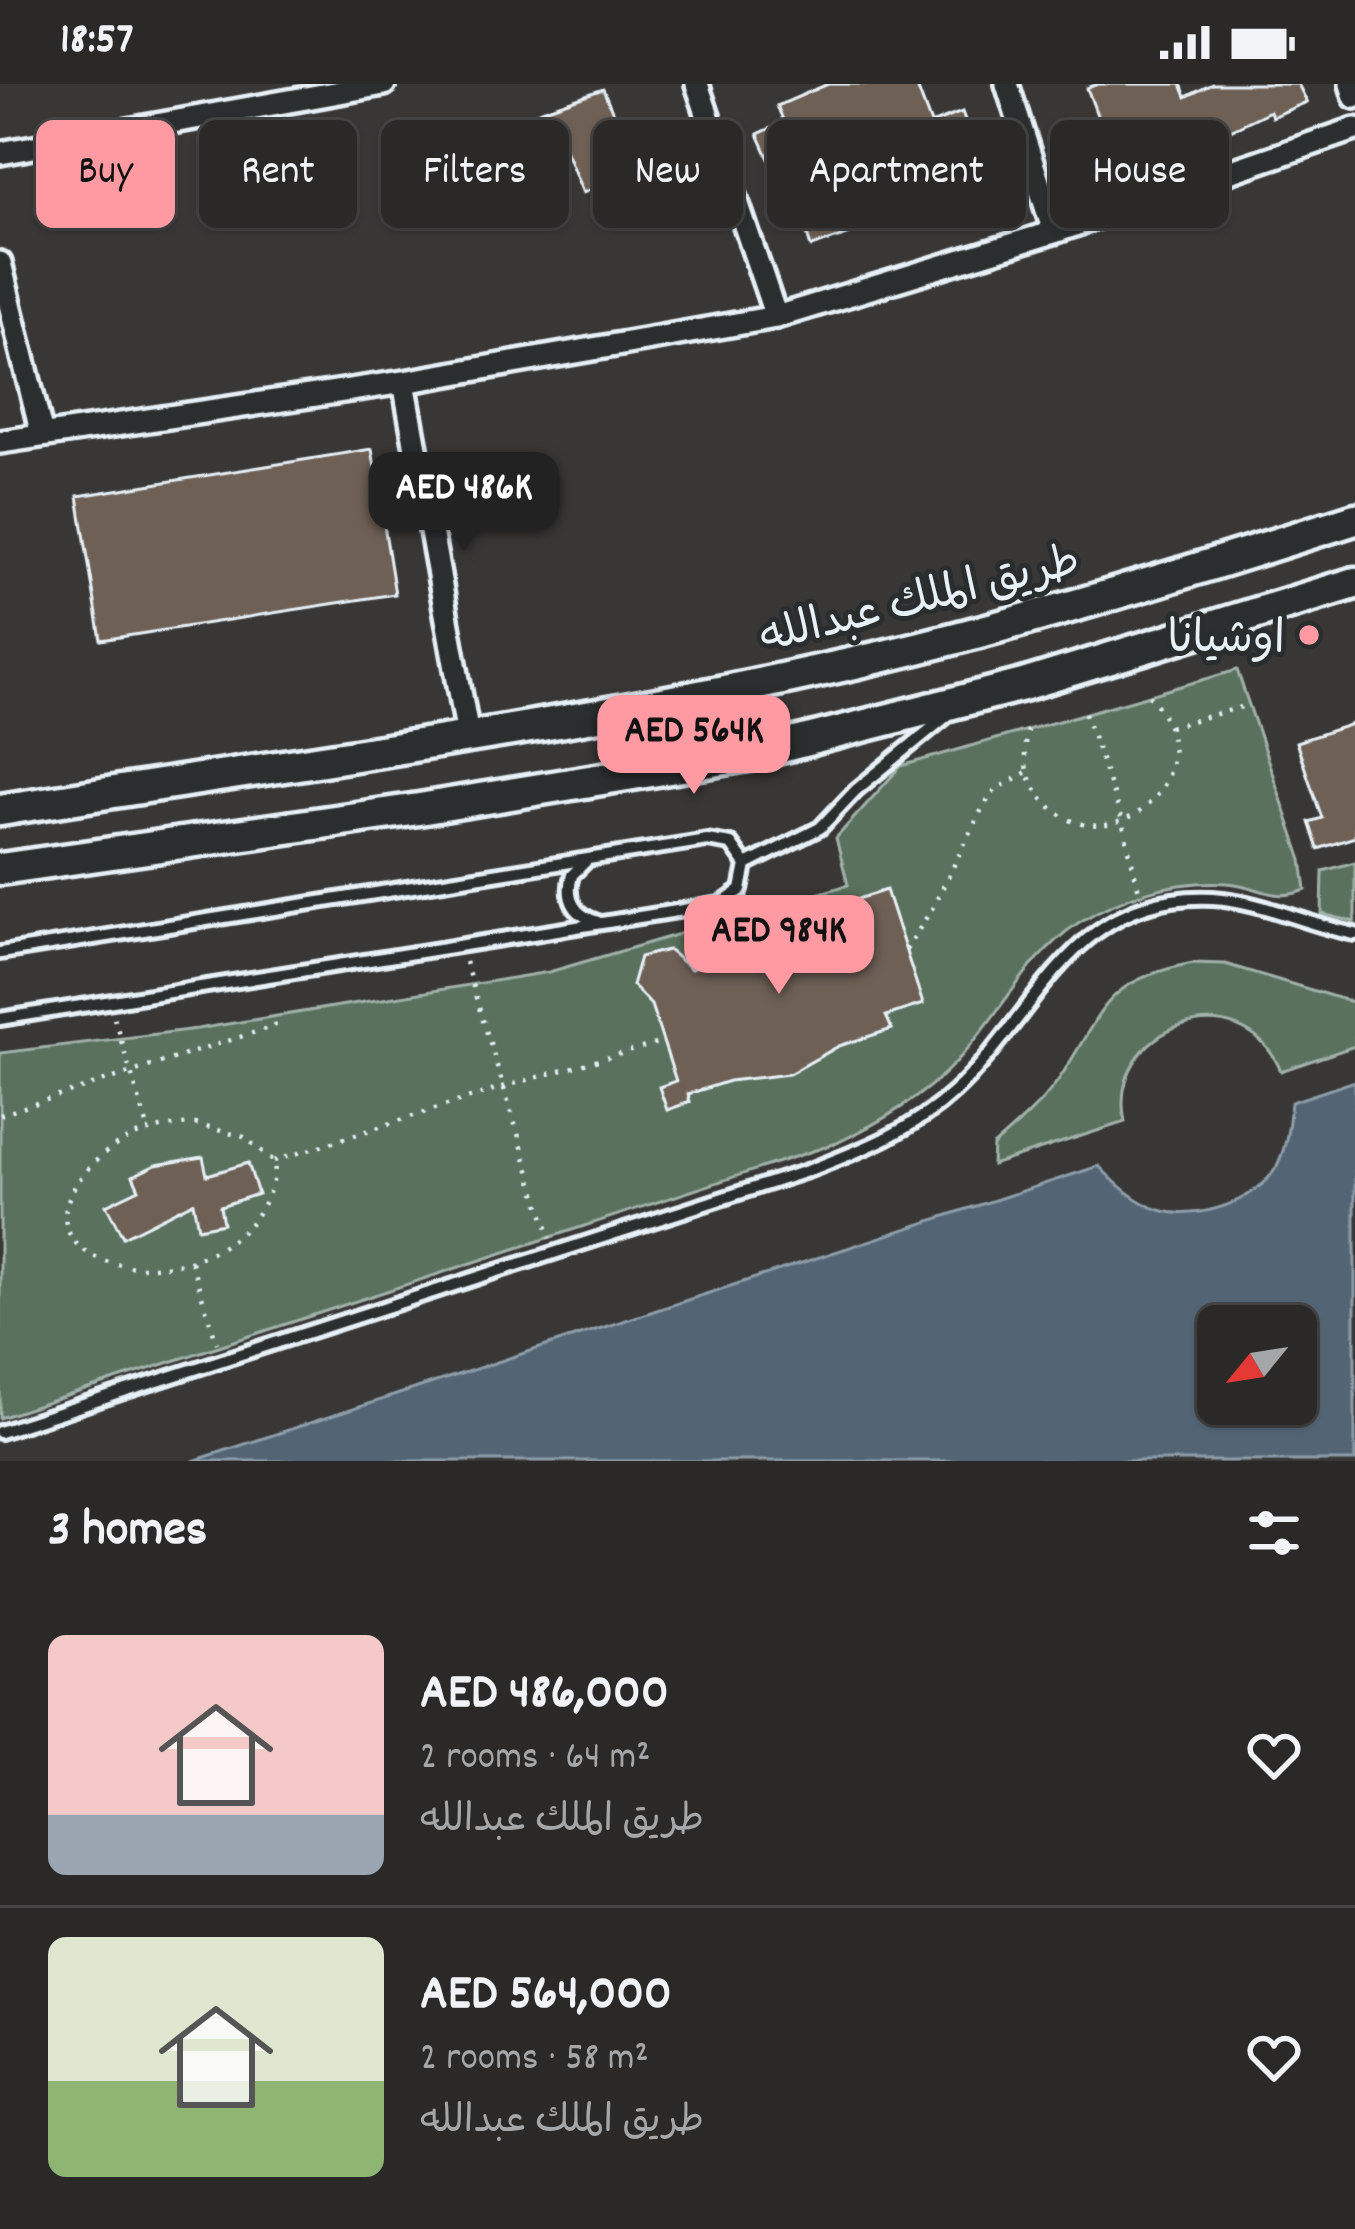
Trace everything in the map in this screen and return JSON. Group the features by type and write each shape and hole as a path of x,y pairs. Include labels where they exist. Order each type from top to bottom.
{"street":[{"path":"0,153 340,88 384,84"},
{"path":"698,84 776,317"},
{"path":"1007,84 1054,232"},
{"path":"1351,84 1355,98"},
{"path":"0,442 404,382 776,317 1054,232 1355,129"},
{"path":"0,263 42,435"},
{"path":"404,382 468,735"},
{"name":"طريق الملك عبدالله","path":"0,810 468,735 831,669 1054,614 1355,519"},
{"path":"0,868 419,809 749,755 970,700 1355,583"}],"lane":[{"path":"746,865 820,828 890,761 970,700"},
{"path":"0,953 719,839 741,853 746,865 741,890 721,904 0,1019"},
{"path":"578,926 568,887 572,875 594,858"},
{"path":"0,1432 810,1170 884,1141 953,1093 992,1052 1064,957 1093,933 1143,909 1172,900 1234,901 1355,934"},
{"path":"576,911 604,922"}],"path":[{"path":"1027,730 1023,750 1038,794 1061,815 1091,824 1122,821 1149,806 1167,780 1173,750 1169,728 1149,695"},
{"path":"1169,728 1249,705"},
{"path":"1085,713 1122,821 1143,909"},
{"path":"906,950 933,908 983,807 995,790 1028,772"},
{"path":"460,945 554,1252"},
{"path":"109,1002 149,1130"},
{"path":"0,1114 274,1026 278,1016"},
{"path":"274,1161 503,1087 663,1042"},
{"path":"195,1124 220,1128 244,1137 274,1161 269,1195 255,1217 217,1251 191,1262 169,1268 117,1265 76,1244 66,1229 69,1198 82,1176 120,1142 149,1130 195,1124"},
{"path":"191,1262 222,1359"}],"green space":[{"path":"1237,670 1302,860 1306,890 1284,895 1238,884 1188,884 1112,905 1078,923 1043,953 972,1044 930,1086 837,1143 0,1418 0,1053 197,1029 549,972 848,885 836,838 901,766"},
{"path":"1355,862 1355,922 1322,914 1323,871"},
{"path":"1193,963 1225,964 1355,1003 1355,1046 1281,1071 1262,1043 1237,1027 1209,1021 1181,1026 1155,1039 1135,1061 1124,1088 1125,1122 992,1165 993,1146 1052,1089 1108,1002 1139,979"}],"water":[{"path":"1355,1081 1355,1461 193,1461 1099,1166 1127,1192 1160,1210 1208,1211 1256,1189 1277,1166 1291,1102"}],"building":[{"path":"828,84 916,84 930,120 783,120 777,106"},
{"path":"1181,84 1186,97 1212,84 1298,84 1307,102 1272,117 1270,111 1229,131 1229,120 1099,120 1087,88"},
{"path":"603,89 616,120 593,120 593,189 583,193 569,159 569,120 529,120 538,118 536,112"},
{"path":"962,112 965,120 941,120"},
{"path":"767,130 767,154 758,134"},
{"path":"805,228 868,228 811,247"},
{"path":"372,449 395,594 101,640 78,496"},
{"path":"1355,723 1355,837 1318,849 1309,822 1322,818 1296,742"},
{"path":"886,890 923,1004 886,1016 892,1029 839,1046 789,1074 729,1081 688,1094 690,1102 667,1110 659,1087 676,1081 651,1005 632,985 640,957 668,950 691,969 710,962 724,946 749,936 772,930 787,934 802,912 847,919 843,904"},
{"path":"203,1157 207,1175 248,1163 258,1194 220,1206 223,1223 198,1228 193,1202 123,1237 106,1205 139,1189 133,1176 156,1165"}],"place":[{"name":"اوشيانا","path":"1309,635"}]}
